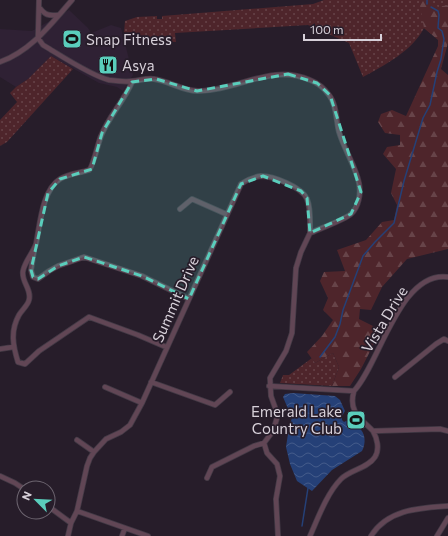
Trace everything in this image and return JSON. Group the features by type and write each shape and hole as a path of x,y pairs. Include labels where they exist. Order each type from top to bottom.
{"street":[{"path":"39,0 38,38 43,45 98,76 110,80 132,82 145,79 156,79 182,88 198,91 216,89 274,74 288,74 304,77 322,87 330,95 333,102 339,132 359,181 360,192 356,208 351,214 310,233 300,252 296,268 292,333 286,351 270,376 270,396 277,413 277,418 272,431 264,443 254,446 212,467 207,478"},
{"path":"0,62 17,54 38,38 72,0"},
{"path":"40,7 44,14 48,16 58,15"},
{"path":"132,82 102,133 97,146 92,168 60,179 48,193 40,217 36,246 30,270 33,277 38,279 58,266 84,256 142,276 189,299"},
{"name":"Summit Drive","path":"68,536 71,523 77,511 87,466 94,452 106,439 121,432 130,425 142,403 226,214 241,184 251,178 262,176 278,180 301,191 307,198 310,233"},
{"path":"180,209 192,199 226,214"},
{"path":"36,246 26,262 23,272 25,284 30,291 29,301 14,326 13,347 18,362 25,364 39,351 89,317 166,347"},
{"name":"Vista Drive","path":"354,391 362,383 381,343 404,302 412,291 426,281 438,276 448,277"},
{"path":"395,377 436,344 444,339 448,341"},
{"path":"0,349 13,347"},
{"path":"151,382 215,405 230,392"},
{"path":"269,386 354,391 352,400 354,411 376,436 377,452 375,457 371,462 341,478 329,496 310,536"},
{"path":"105,387 142,403"},
{"path":"372,431 440,429 448,431"},
{"path":"77,440 94,452"},
{"path":"264,443 267,453 277,464 280,476 276,500 278,536"},
{"path":"0,476 16,484"},
{"path":"371,536 374,531 385,522 400,513 419,508 448,506"},
{"path":"77,511 148,536"},
{"path":"56,512 71,523"},
{"path":"436,536 448,518"},
{"path":"122,536 125,528"}],"highlighted area":[{"path":"288,74 317,83 330,95 361,192 351,214 310,233 307,198 301,191 263,176 241,184 189,299 142,276 84,257 58,266 38,279 33,277 31,270 48,193 60,179 92,169 102,133 132,82 156,79 197,91"}],"shaded area":[{"path":"69,10 88,28 91,33 111,25 121,28 133,75 123,91 117,87 99,83 51,56 28,79 16,87 0,77 0,29 32,31"}],"green space":[{"path":"324,0 448,0 448,37 431,34 424,28 412,44 397,57 363,77 349,43 308,25 175,33 176,42 132,40 124,32 125,21 137,17 157,16 157,19 162,19 162,16 313,4"},
{"path":"419,0 430,0 438,7 448,5 448,43 441,69 448,75 448,249 407,259 382,287 371,310 360,309 359,319 381,330 361,369 350,386 332,386 339,367 333,353 315,363 307,352 322,336 333,320 323,310 328,298 320,281 324,272 345,271 337,250 366,240 382,222 394,220 397,205 391,193 396,169 383,154 387,147 400,145 400,135 385,133 378,122 381,114 392,110 406,116 438,46 438,40 424,28"},
{"path":"51,56 73,69 7,142 0,146 0,120 17,102 10,93 28,79"},
{"path":"333,353 339,367 332,386 280,383 283,375 289,375 312,358 315,363"}],"water":[{"path":"293,393 335,396 340,400 345,411 342,416 342,420 344,422 348,420 361,429 364,435 364,445 362,451 332,470 312,491 297,481 290,464 286,447 292,418 283,397 285,394"}],"waterway":[{"path":"320,357 335,337 343,310 363,256 394,223 404,181 423,118 430,105 441,59 444,39 442,31 438,28 438,11 431,7"},
{"path":"302,526 308,488"}],"place":[{"name":"Snap Fitness","path":"72,39"},
{"name":"Asya","path":"108,65"},
{"name":"Emerald Lake Country Club","path":"356,420"}]}
